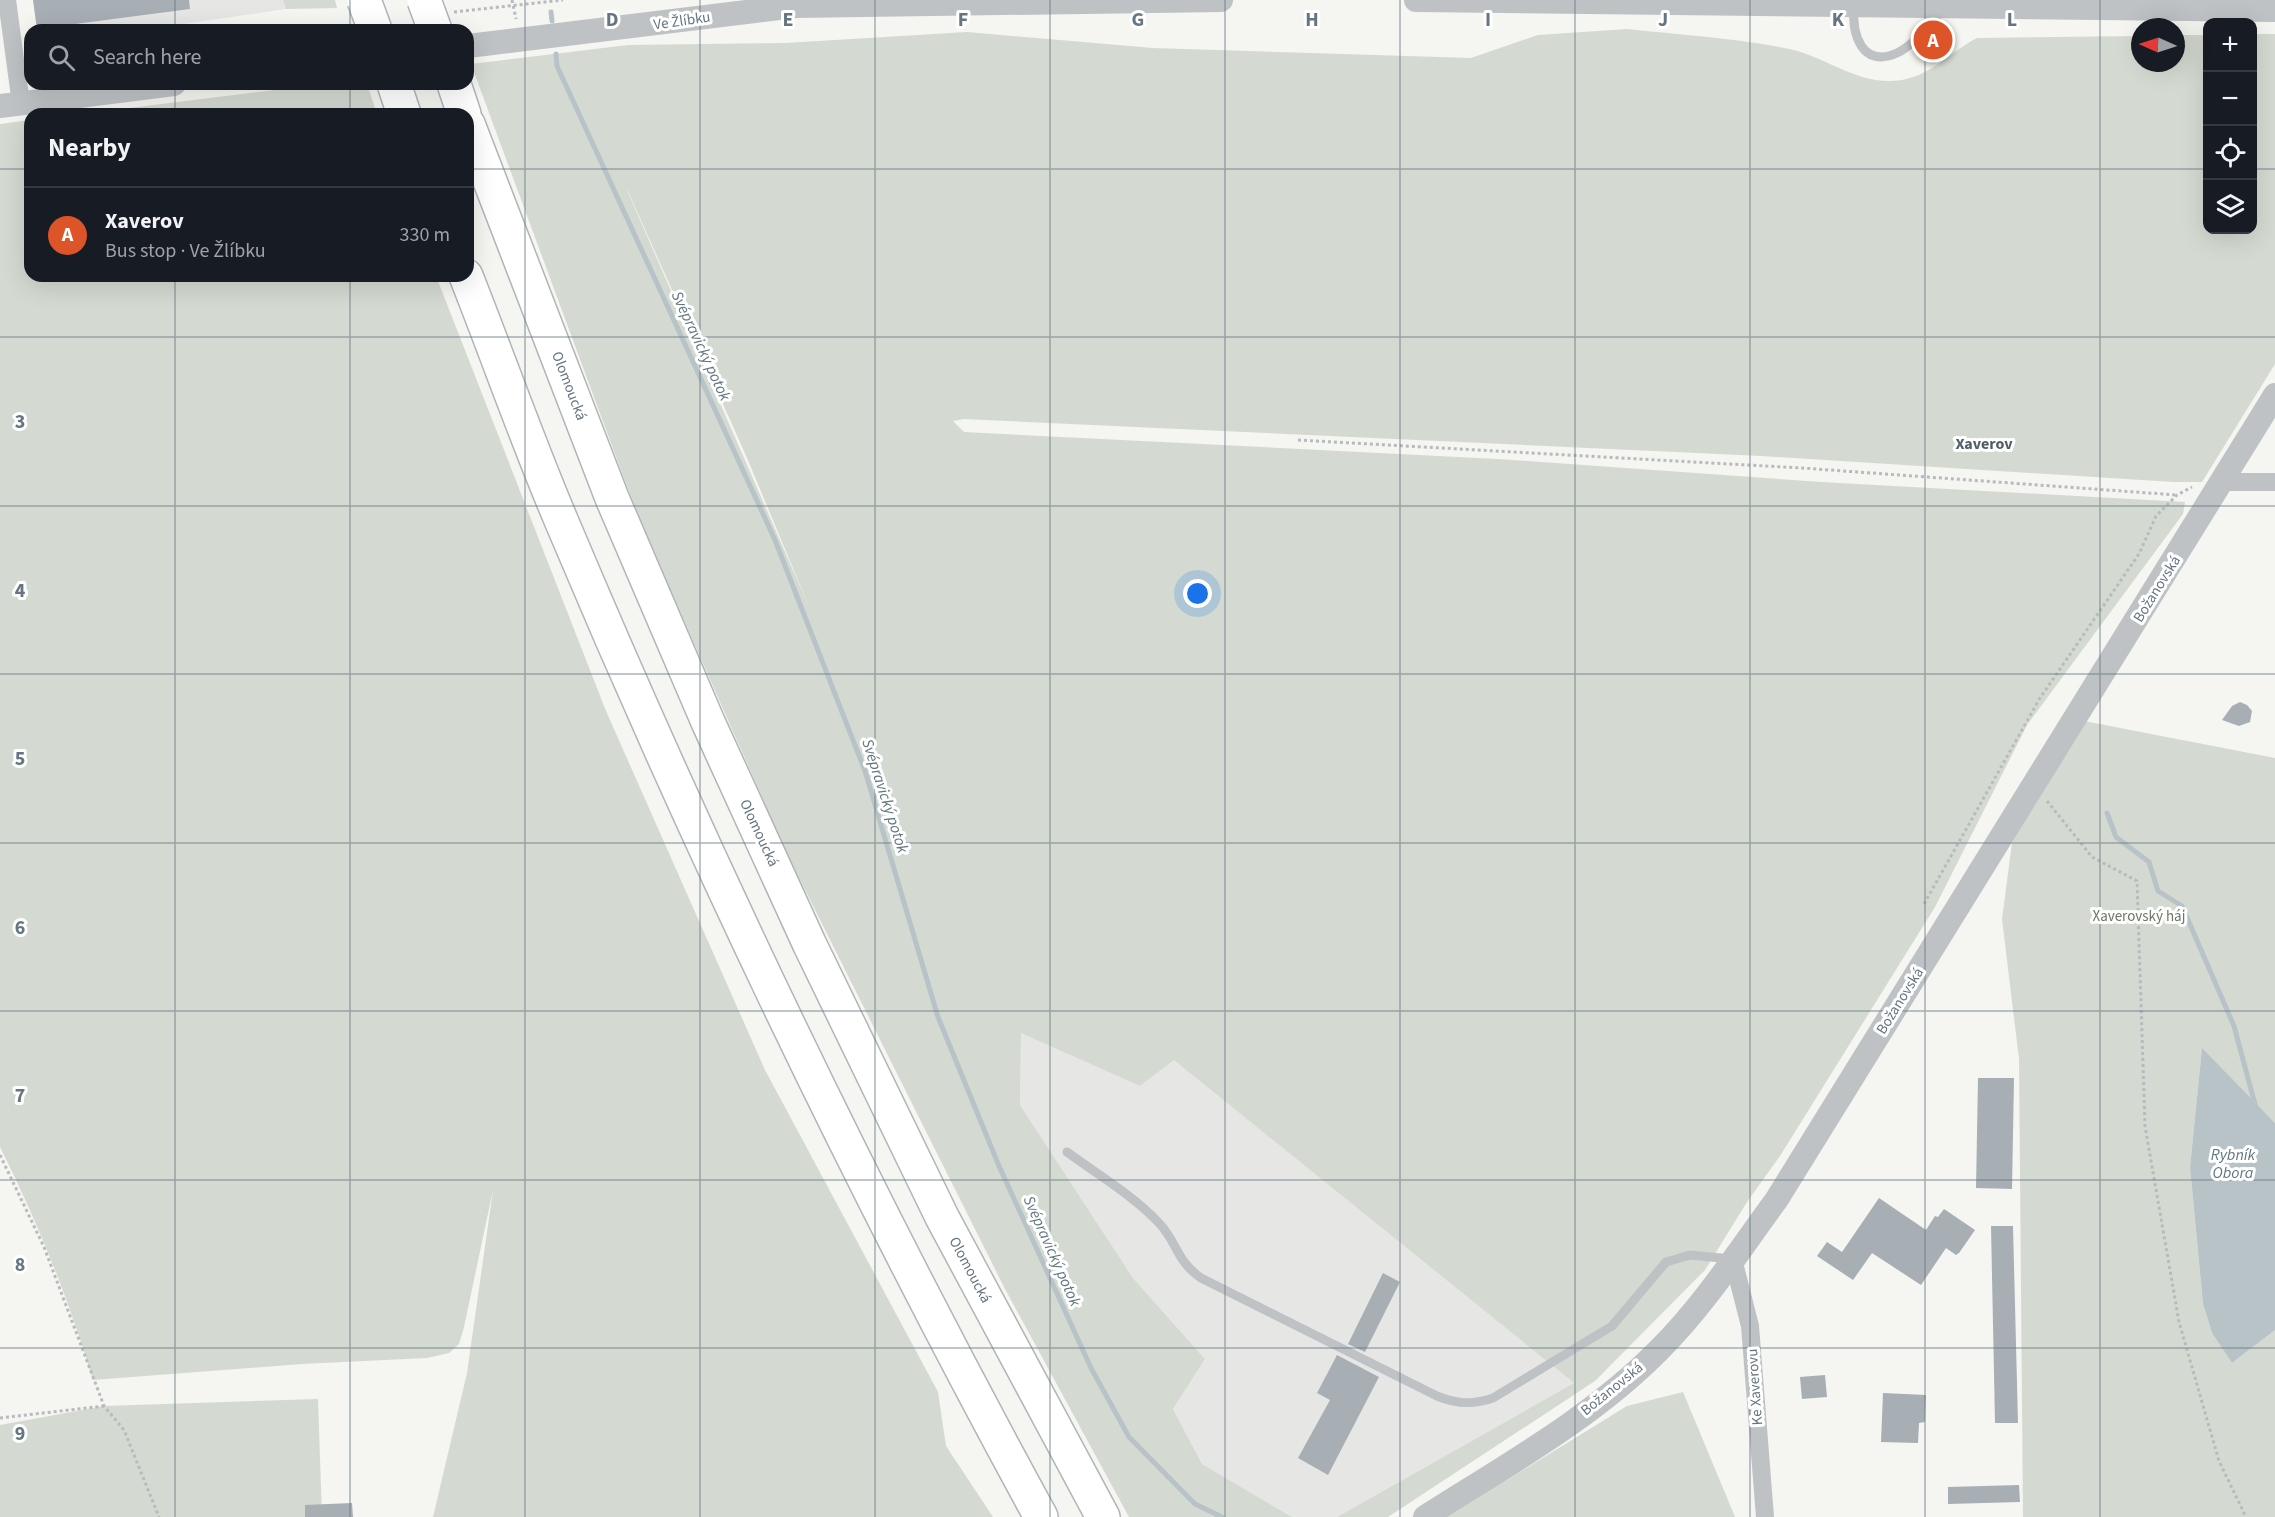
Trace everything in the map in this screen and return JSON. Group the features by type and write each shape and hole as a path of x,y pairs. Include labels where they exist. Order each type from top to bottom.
{"highway":[{"path":"364,0 373,24"},
{"path":"424,0 433,24"},
{"path":"396,90 402,108"},
{"name":"Olomoucká","path":"456,90 463,108"},
{"name":"Olomoucká","path":"474,139 612,498 809,943 942,1217 1103,1517"},
{"path":"468,282 560,517 761,972 897,1248 1041,1517"}],"street":[{"path":"7,0 10,105 127,90"},
{"name":"Ve Žlíbku","path":"474,45 795,6 1221,0"},
{"path":"1416,0 2275,10"},
{"name":"Božanovská","path":"1425,1517 1566,1426 1658,1352 1692,1315 1777,1199 2275,395"},
{"path":"2223,482 2275,482"},
{"name":"Ke Xaverovu","path":"1733,1259 1750,1326 1765,1517"}],"lane":[{"path":"1854,6 1853,24 1856,39 1868,52 1882,55 1899,52 1945,7"},
{"path":"1067,1152 1160,1223 1172,1241 1182,1263 1201,1278 1437,1396 1460,1403 1482,1402 1493,1398 1599,1336 1624,1315 1666,1262 1690,1255 1733,1259"}],"path":[{"path":"1298,440 1779,467 2177,495"},
{"path":"1924,904 2040,698 2139,554 2156,516 2177,495 2195,485 2223,482"},
{"path":"2034,786 2092,857 2137,881 2147,1138 2179,1322 2219,1461 2246,1517"},
{"path":"0,1155 44,1247 104,1406 124,1430 159,1517"},
{"path":"0,1418 104,1406"}],"shaded area":[{"path":"33,0 283,0 286,9 183,24 36,24"},
{"path":"1021,1032 1140,1086 1174,1059 1574,1383 1337,1517 1292,1517 1202,1464 1173,1409 1205,1359 1133,1278 1020,1105"}],"green space":[{"path":"283,0 335,0 337,8 286,9"},
{"path":"1627,29 1749,42 1790,49 1858,76 1887,81 1902,80 1922,73 1977,38 2131,36 2131,72 2185,72 2185,35 2203,35 2203,234 2257,234 2257,34 2275,34 2275,364 2202,482 1761,456 964,419 953,421 964,432 1498,459 1821,482 2185,502 2183,514 2027,725 1935,907 1780,1156 1747,1202 1705,1270 1595,1381 1388,1517 1337,1517 1574,1383 1174,1060 1140,1086 1021,1033 1020,1105 1133,1278 1205,1359 1173,1409 1202,1464 1292,1517 1129,1517 1005,1289 789,858 639,519 474,72 474,64 628,45 786,43 967,32 1153,48 1471,58 1538,35","holes":["627,189 747,458 810,609"]},
{"path":"274,90 369,90 375,108 129,108"},
{"path":"24,121 24,282 438,282 606,711 765,1070 938,1392 946,1446 993,1517 433,1517 467,1373 493,1190 464,1327 459,1344 449,1353 427,1358 302,1364 93,1380 52,1262 0,1147 0,124"},
{"name":"Xaverovský háj","path":"2084,721 2275,758 2275,1123 2202,1049 2190,1167 2203,1304 2212,1333 2232,1363 2275,1330 2275,1517 2023,1517 2019,1059 2002,919 2013,835"},
{"path":"1683,1392 1735,1517 1447,1517 1627,1406"},
{"path":"318,1399 322,1517 0,1517 0,1425 104,1406"}],"water":[{"name":"Rybník Obora","path":"2202,1048 2275,1123 2275,1330 2232,1363 2212,1333 2203,1304 2190,1167"}],"building":[{"path":"33,0 189,0 190,9 75,24 36,24"},
{"path":"2240,702 2252,711 2250,722 2239,726 2222,720 2232,706"},
{"path":"1978,1078 2014,1078 2012,1189 1976,1188"},
{"path":"1879,1198 1926,1230 1935,1216 1938,1217 1944,1209 1975,1230 1956,1255 1946,1248 1921,1285 1872,1253 1853,1280 1817,1256 1827,1242 1842,1252"},
{"path":"1991,1226 2013,1226 2018,1423 1995,1423"},
{"path":"1383,1273 1400,1282 1365,1352 1348,1344"},
{"path":"1337,1355 1379,1377 1328,1475 1298,1458 1330,1400 1317,1393"},
{"path":"1825,1375 1827,1397 1802,1399 1800,1377"},
{"path":"1883,1393 1926,1395 1925,1422 1919,1423 1918,1443 1881,1442"},
{"path":"2019,1485 2020,1502 1948,1504 1948,1487"},
{"path":"352,1503 353,1517 305,1517 305,1505"}],"waterway":[{"name":"Svépravický potok","path":"551,12 552,21"},
{"name":"Svépravický potok","path":"556,54 557,66 775,540 865,771 938,1017 999,1166 1091,1368 1129,1437 1195,1504 1222,1517"},
{"path":"2107,813 2116,837 2149,862 2158,891 2182,906 2234,1026 2256,1108"}],"place":[{"name":"Xaverov","path":"1933,40"}],"district":[{"name":"Xaverov","path":"1984,444"}]}
